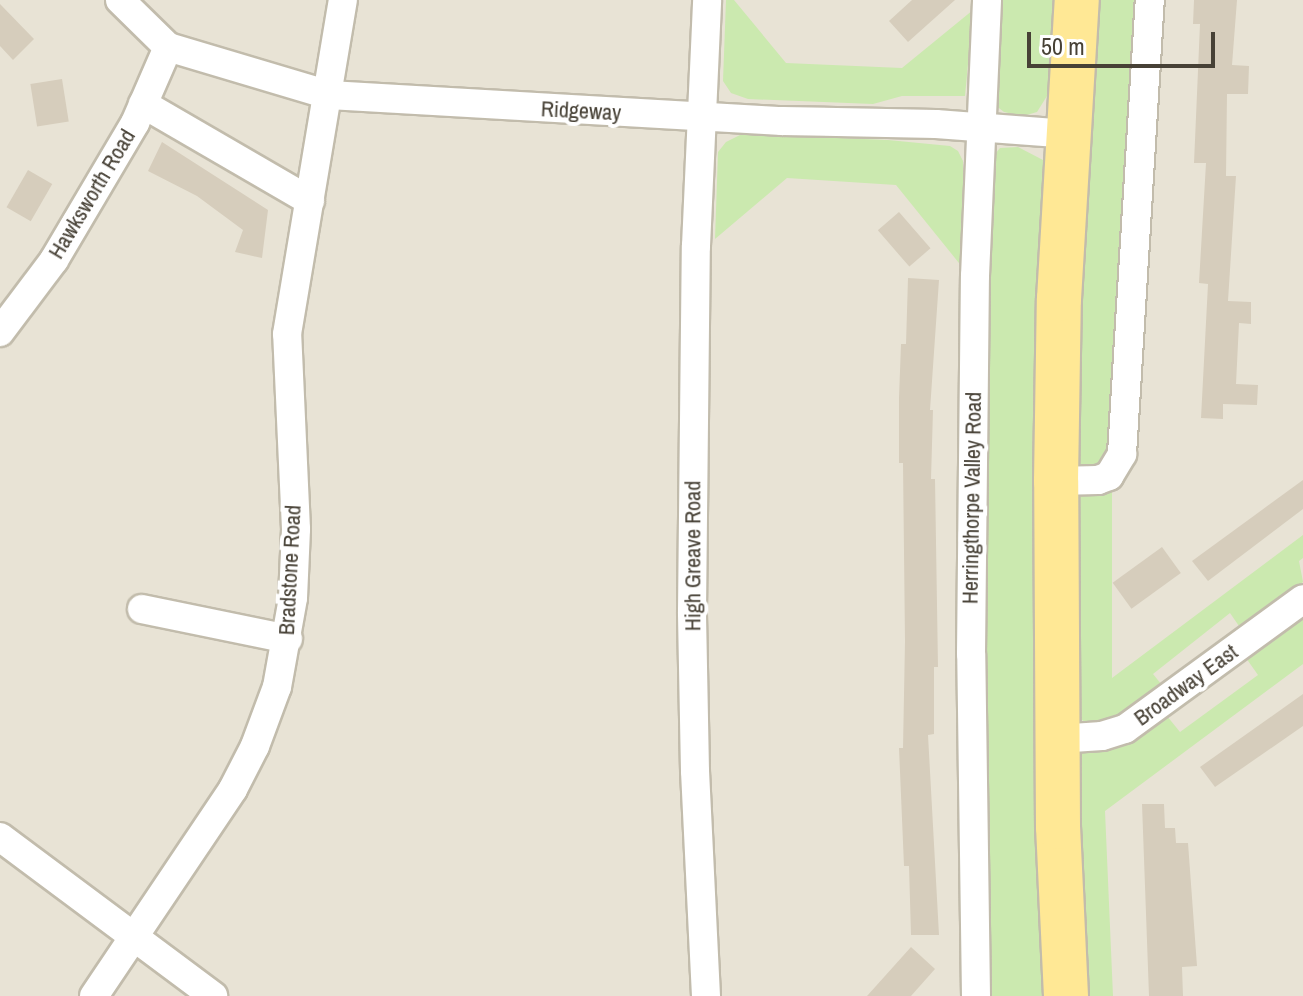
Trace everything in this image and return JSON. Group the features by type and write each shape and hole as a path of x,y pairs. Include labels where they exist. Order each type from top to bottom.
{"main road":[{"path":"1066,996 1057,739 1056,481 1059,299 1077,0"}],"street":[{"name":"Ridgeway","path":"120,0 168,47 329,95 1068,134"},
{"name":"Bradstone Road","path":"94,996 233,789 255,746 277,687 288,639 296,529 287,334 343,0"},
{"name":"High Greave Road","path":"706,996 695,771 692,612 696,246 707,0"},
{"name":"Herringthorpe Valley Road","path":"976,996 971,654 979,127 987,0"},
{"path":"1056,481 1098,480 1109,476 1122,454 1150,0"},
{"name":"Hawksworth Road","path":"0,332 54,260 143,104 168,47"},
{"path":"143,104 310,201"},
{"name":"Broadway East","path":"1057,739 1102,736 1125,729 1303,599"},
{"path":"142,609 288,639"},
{"path":"0,837 213,996"}],"shaded area":[{"path":"0,0 1303,0 1303,996 0,996"}],"green space":[{"path":"726,0 734,0 786,63 902,68 973,10 965,96 902,96 873,104 748,99 731,93 723,81"},
{"path":"998,0 1054,0 1058,20 1047,96 1037,112 1023,116 1004,112 995,105"},
{"path":"1095,0 1137,0 1112,451 1112,678 1303,535 1303,558 1299,561 1303,582 1241,629 1230,613 1153,674 1166,690 1123,723 1087,723 1075,716 1079,236"},
{"path":"742,134 888,140 950,146 958,151 963,161 963,268 896,185 787,178 715,239 718,152 726,142"},
{"path":"1018,147 1043,160 1047,181 1048,996 991,996 985,720 987,178 990,160 1000,148"},
{"path":"1303,617 1303,664 1105,811 1113,996 1084,996 1075,762 1081,753 1093,748 1120,747 1167,716 1180,732 1258,675 1246,658"}],"building":[{"path":"912,0 955,0 908,42 889,21"},
{"path":"1194,0 1237,0 1232,65 1249,66 1248,94 1227,94 1226,176 1236,176 1228,301 1251,302 1251,324 1239,323 1236,384 1258,385 1257,405 1223,404 1223,419 1201,418 1208,284 1199,283 1206,163 1194,163 1200,24 1193,24"},
{"path":"0,4 34,39 13,60 0,46"},
{"path":"62,79 69,121 37,126 30,84"},
{"path":"162,142 268,210 262,258 235,252 243,230 197,196 148,171"},
{"path":"28,170 52,184 31,221 6,207"},
{"path":"899,212 930,248 909,267 878,230"},
{"path":"908,278 939,280 930,410 933,410 931,479 935,479 938,667 934,667 934,734 928,735 939,935 911,935 909,866 904,866 899,748 903,748 905,641 899,398 901,344 906,344"},
{"path":"1303,480 1303,509 1208,581 1192,561"},
{"path":"1162,547 1181,573 1131,609 1113,583"},
{"path":"1303,694 1303,726 1215,787 1200,767"},
{"path":"1142,804 1164,804 1165,828 1175,828 1176,843 1188,843 1197,966 1182,967 1183,996 1149,996"},
{"path":"911,947 935,969 911,996 867,996"}]}
